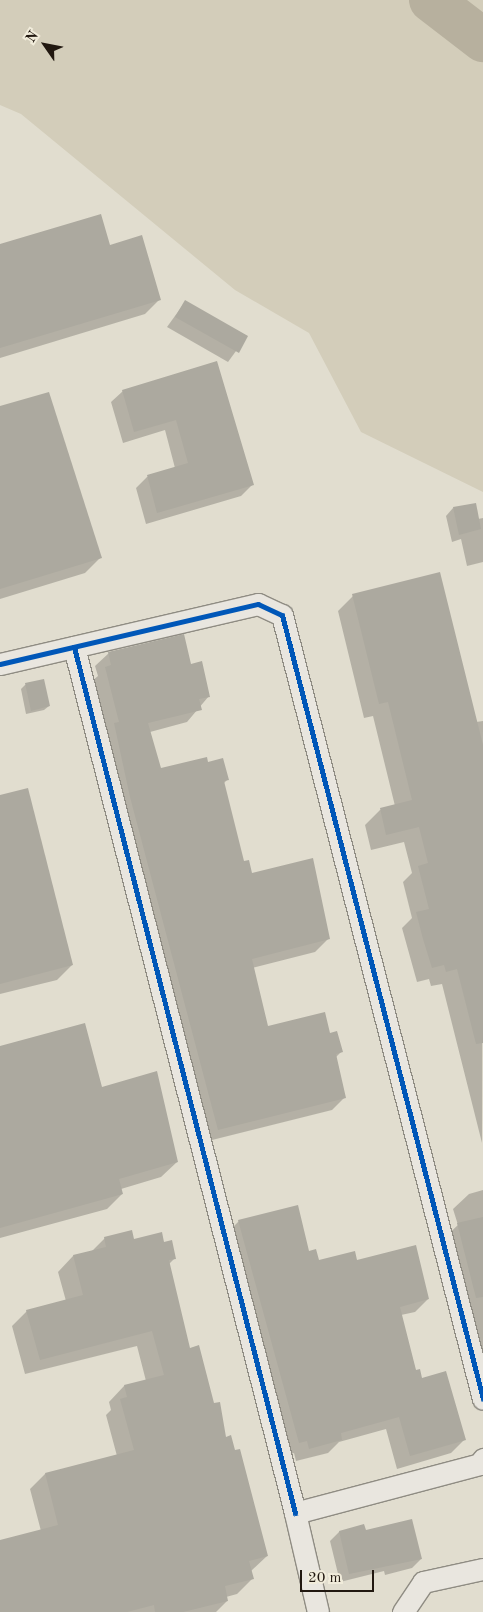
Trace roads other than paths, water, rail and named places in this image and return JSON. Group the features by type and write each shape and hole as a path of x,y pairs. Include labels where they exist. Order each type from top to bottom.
{"street":[{"path":"0,664 258,604 282,615 483,1399"},
{"path":"74,647 295,1513 318,1612"},
{"path":"295,1513 480,1464 483,1459"},
{"path":"403,1612 423,1582 483,1569"}],"waterway":[{"path":"431,0 483,40"}]}
